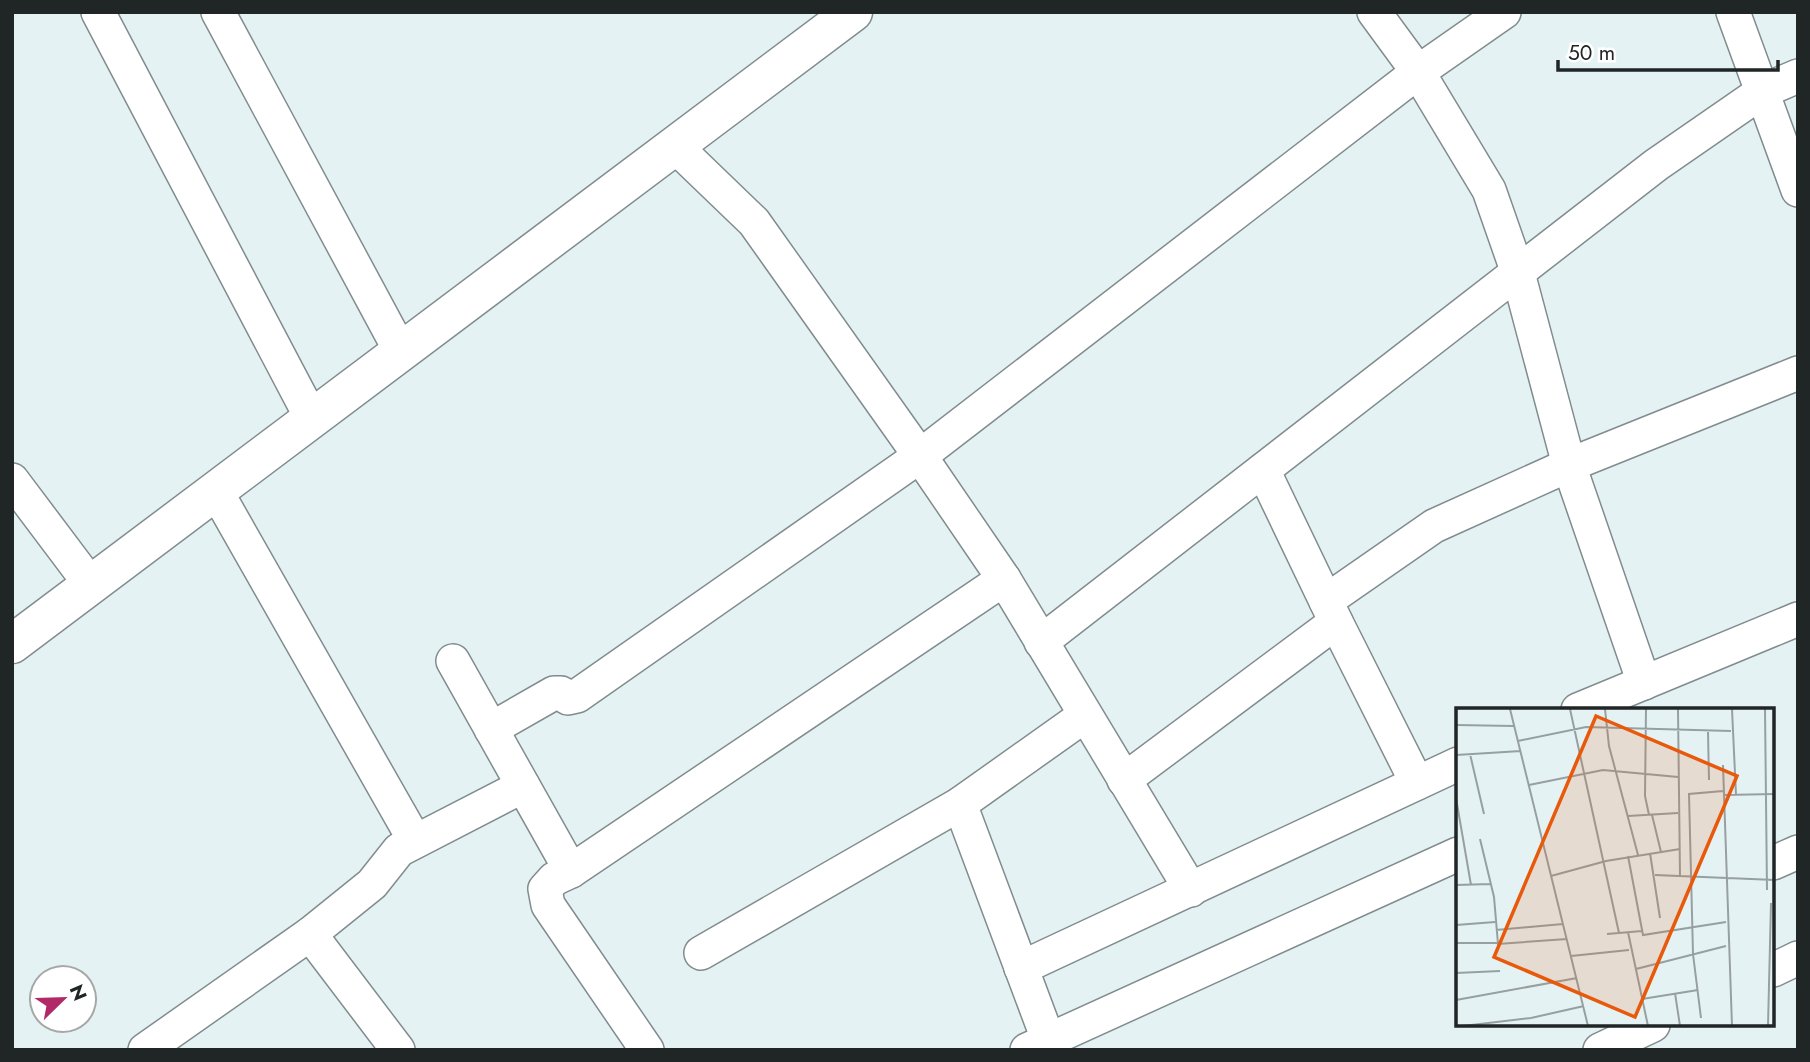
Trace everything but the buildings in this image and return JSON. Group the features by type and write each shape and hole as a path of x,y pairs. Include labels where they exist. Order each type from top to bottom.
{"highway":[{"path":"12,644 853,12"}],"street":[{"path":"97,12 312,419"},
{"path":"218,12 401,352"},
{"path":"1374,12 1418,72 1489,190 1518,273 1569,465 1644,683"},
{"path":"491,729 554,693 561,693 568,698 577,696 920,456 1418,72 1504,12"},
{"path":"1733,12 1798,190"},
{"path":"1041,642 1656,165 1763,91 1798,76"},
{"path":"675,146 754,222 920,456 1004,579 1191,890"},
{"path":"1124,780 1434,526 1569,465 1798,373"},
{"path":"1262,470 1417,783"},
{"path":"12,480 91,585"},
{"path":"216,491 415,841"},
{"path":"647,1050 548,905 545,889 554,879 571,871 1004,579"},
{"path":"1583,708 1798,619"},
{"path":"453,661 571,871"},
{"path":"701,953 960,804 1084,716"},
{"path":"1021,968 1456,765"},
{"path":"145,1050 310,934 372,884 399,850 523,786"},
{"path":"960,804 1021,968 1043,1047 1456,855"},
{"path":"1775,862 1798,852"},
{"path":"310,934 398,1050"},
{"path":"1775,969 1798,958"},
{"path":"1600,1050 1651,1027"},
{"path":"1653,1027 1663,1050"}]}
